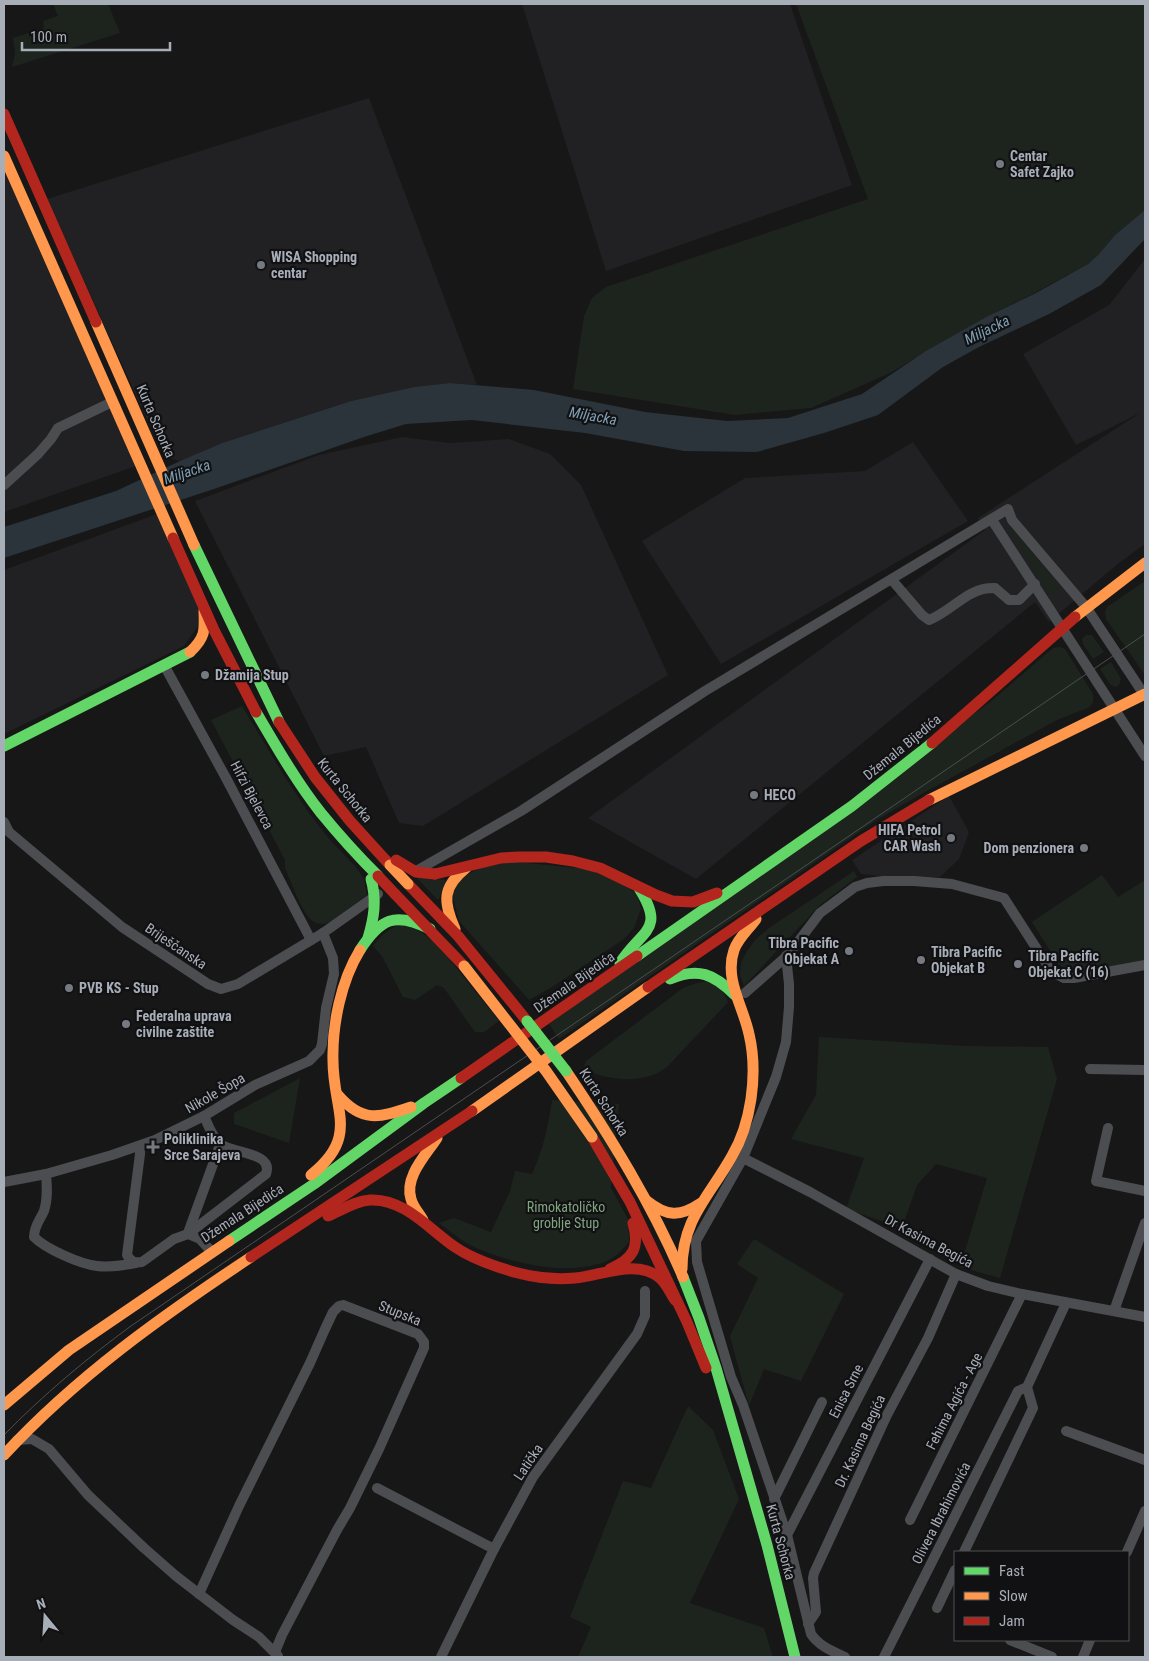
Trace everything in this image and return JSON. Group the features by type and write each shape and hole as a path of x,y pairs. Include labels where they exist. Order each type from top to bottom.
{"main road":[{"name":"Kurta Schorka","path":"4,114 176,505 277,719 315,778 379,854 393,863 408,884 458,936 566,1071 607,1133 645,1199 683,1278 715,1363 749,1479 795,1657"},
{"name":"Kurta Schorka","path":"4,156 204,606 232,666 271,737 304,790 362,859 375,878 395,894 464,966 517,1031 563,1093 592,1137 630,1202 686,1322 735,1436"},
{"name":"Džemala Bijedića","path":"5,1401 75,1345 211,1251 341,1165 424,1103 852,806 912,759 1086,607 1145,564"},
{"path":"4,746 190,652 202,640 205,628 204,606"},
{"path":"190,652 217,652 232,666"},
{"path":"4,1454 16,1440 79,1382 129,1341 301,1223 440,1133 862,840 913,808 1145,695"},
{"path":"393,863 416,872 435,874 482,862 516,857 538,856 558,858 575,861 609,872 665,899 687,903 698,901 739,886"},
{"path":"458,936 448,913 446,894 453,878 468,867"},
{"path":"279,1207 293,1191 335,1152 340,1139 341,1131 338,1095 334,1080 333,1051 337,1012 348,974 368,938 376,908 375,878"},
{"path":"617,970 624,956 646,934 652,919 649,904 639,888"},
{"path":"683,1278 681,1248 684,1239 701,1203 738,1156 749,1112 753,1072 752,1055 740,994 730,967 734,949 739,940 764,907"},
{"path":"368,938 380,927 396,919 417,922 430,929"},
{"path":"624,1004 681,973 694,972 716,977 740,994"},
{"path":"338,1095 352,1111 361,1115 371,1116 382,1116 424,1103"},
{"path":"424,1222 413,1205 410,1187 416,1169 440,1133"},
{"path":"645,1199 662,1211 672,1214 689,1212 701,1203"},
{"path":"301,1223 326,1216 352,1204 378,1200 389,1203 424,1222 455,1247 475,1259 499,1268 528,1276 552,1278 594,1276 628,1269 641,1270 660,1278 675,1300"},
{"path":"594,1276 626,1261 633,1254 637,1241 630,1214 630,1202"}],"street":[{"path":"4,485 38,454 51,440 58,428 112,402"},
{"path":"1035,584 1019,600 1009,600 995,588 981,589 970,593 936,618 929,620 922,615 892,580 1008,509 1012,520 1086,607 1145,695"},
{"path":"992,520 1145,756"},
{"name":"Briješčanska","path":"6,835 122,927 214,987 227,988 238,984 323,933 398,881 521,811 705,691 892,580"},
{"name":"Hifzi Bjelevca","path":"164,665 311,940"},
{"path":"4,822 6,835"},
{"path":"740,994 786,956 820,913 855,887 883,881 923,881 952,884 1004,898 1051,971 1064,978 1074,978 1145,965"},
{"name":"Nikole Šopa","path":"4,1182 46,1174 140,1146 204,1116 255,1085 309,1060 320,1050 334,965 323,933"},
{"path":"786,956 789,992 786,1042 776,1077 696,1241 697,1262 731,1377 743,1405 787,1535 810,1634 815,1641 845,1657"},
{"path":"1090,1069 1145,1070"},
{"path":"46,1174 44,1211 34,1229 34,1237 39,1242 73,1258 97,1266 122,1266 142,1262 174,1240 188,1234 266,1174 268,1169 261,1158 220,1145 210,1131 204,1116"},
{"path":"1108,1128 1096,1181 1145,1191"},
{"path":"188,1234 220,1145"},
{"path":"136,1263 130,1260 127,1255 140,1146"},
{"name":"Dr Kasima Begića","path":"738,1156 810,1192 956,1274 988,1286 1022,1294 1145,1317"},
{"path":"1114,1311 1145,1223"},
{"path":"188,1234 200,1239 211,1251"},
{"name":"Enisa Srne","path":"787,1535 930,1259"},
{"name":"Dr. Kasima Begića","path":"808,1624 816,1612 814,1573 887,1415 928,1338 956,1274"},
{"name":"Latička","path":"441,1657 494,1549 533,1477 637,1334 645,1316 645,1291"},
{"name":"Fehima Agića - Age","path":"910,1520 1022,1294"},
{"name":"Olivera Ibrahimovića","path":"884,1657 1018,1391 1028,1387 1066,1303"},
{"name":"Stupska","path":"198,1594 310,1363 325,1328 337,1308 343,1305 418,1334 424,1342 424,1348 379,1449 350,1508 282,1635 277,1655"},
{"path":"964,1551 1033,1408 1028,1387"},
{"name":"Enisa Srne","path":"774,1499 822,1402"},
{"path":"1066,1431 1145,1460"},
{"name":"Stupska","path":"16,1440 32,1439 50,1449 82,1488 151,1554 198,1594 259,1637 277,1655"},
{"path":"749,1479 765,1474"},
{"path":"377,1488 494,1549"},
{"path":"1127,1551 1145,1511"},
{"path":"937,1608 954,1572"},
{"path":"789,1629 808,1624"},
{"path":"1012,1641 1052,1657"},
{"path":"1083,1657 1090,1641"}],"shaded area":[{"path":"522,4 790,4 852,185 606,271"},
{"path":"369,98 477,385 450,383 414,387 351,401 222,443 180,461 164,457 47,199"},
{"path":"4,157 139,465 4,512"},
{"path":"1145,259 1145,544 1119,563 1049,622 1035,602 696,879 588,818 985,530 978,518 1140,413 1076,445 1023,354 1109,305"},
{"path":"402,437 450,443 509,439 550,454 581,485 668,675 423,826 399,823 366,747 324,756 195,501 319,455"},
{"path":"913,442 968,521 721,664 642,541 745,478 865,471"},
{"path":"157,514 204,618 184,646 4,734 4,570"},
{"path":"949,796 969,832 959,859 940,877 889,877 861,874 852,860"}],"green space":[{"path":"53,4 108,4 120,33 12,67 15,53 13,38 44,28 43,21 58,16"},
{"path":"796,4 1145,4 1145,210 1115,235 1088,264 988,316 890,373 811,408 735,415 573,389 584,316 592,298 606,287 868,199"},
{"path":"1012,527 1060,588 1050,595 1009,529"},
{"path":"1145,581 1145,675 1106,619 1105,612 1107,607"},
{"path":"1086,635 1092,635 1104,652 1093,659 1083,644 1082,639"},
{"path":"1060,647 1065,649 1093,694 1093,702 1090,707 1057,720 878,819 559,1039 549,1024 990,702 1053,648"},
{"path":"1111,662 1121,679 1119,685 1115,687 1110,684 1100,669"},
{"path":"242,706 309,813 364,879 367,895 328,923 316,923 311,920 302,907 285,868 285,860 211,720"},
{"path":"506,861 588,869 626,885 637,895 641,909 634,928 624,939 529,1000 459,921 452,893 459,879 482,867"},
{"path":"854,871 857,877 820,905 744,986 740,975 741,963 756,939 769,928"},
{"path":"1102,875 1118,897 1145,880 1145,961 1073,972 1065,969 1058,963 1032,922"},
{"path":"416,877 446,880 439,899 437,899"},
{"path":"400,925 417,929 438,945 499,1021 484,1032 475,1032 444,988 437,985 415,1000 403,997 382,956 373,946 385,933"},
{"path":"709,981 723,991 728,1002 667,1067 649,1076 618,1079 587,1071 584,1067 586,1061 683,988"},
{"path":"819,1037 965,1046 1048,1047 1057,1079 1000,1278 960,1267 987,1178 936,1164 917,1185 902,1228 846,1209 864,1158 791,1139 816,1095"},
{"path":"300,1078 289,1143 234,1124 234,1113"},
{"name":"Rimokatoličko groblje Stup","path":"552,1100 619,1104 611,1188 628,1219 629,1242 609,1260 593,1265 576,1268 558,1268 520,1262 485,1252 470,1245 439,1223 454,1218 491,1232 510,1191 515,1171 532,1174 545,1138"},
{"path":"754,1239 844,1294 801,1381 764,1369 749,1406 730,1336 758,1278 737,1264"},
{"path":"688,1406 713,1430 739,1499 690,1603 764,1628 773,1657 578,1657 591,1627 570,1617 623,1481 651,1488"}],"water":[{"name":"Miljacka","path":"1145,210 1145,239 1101,285 1049,314 979,347 943,367 878,415 824,433 757,452 684,451 585,433 472,420 406,424 4,558 4,527 116,491 222,443 351,401 414,387 450,383 534,390 645,412 727,421 788,418 862,394 926,351 988,316 1036,293 1088,264 1115,235"}],"tram line":[{"path":"4,1435 65,1378 131,1326 1145,634"}],"traffic: fast":[{"path":"194,545 279,722"},
{"path":"4,746 190,652"},
{"path":"256,712 312,801 378,876"},
{"path":"637,956 852,806 932,743"},
{"path":"368,938 374,909 371,879"},
{"path":"620,963 643,936 651,922 651,913 639,888"},
{"path":"360,950 374,931 389,921 407,920 430,929"},
{"path":"670,979 680,975 697,973 720,982 735,995"},
{"path":"527,1021 566,1071"},
{"path":"229,1241 314,1184 461,1078"},
{"path":"683,1277 716,1368 767,1545 795,1657"}],"traffic: slow":[{"path":"4,156 173,538"},
{"path":"96,322 194,545"},
{"path":"1075,617 1145,563"},
{"path":"190,652 203,634 204,611"},
{"path":"929,800 1145,694"},
{"path":"390,865 408,884"},
{"path":"455,929 448,911 447,896 452,882 466,868"},
{"path":"682,1269 683,1251 692,1222 698,1209 736,1149 748,1114 753,1083 752,1050 731,971 734,950 756,919"},
{"path":"311,1175 326,1161 335,1148 339,1135 339,1109 333,1061 334,1033 343,989 353,962 360,950"},
{"path":"464,966 546,1071 592,1137"},
{"path":"472,1111 648,987"},
{"path":"566,1071 644,1197 683,1277"},
{"path":"338,1095 355,1110 372,1116 389,1114 411,1107"},
{"path":"423,1220 412,1202 411,1183 417,1167 437,1138"},
{"path":"647,1201 661,1210 674,1213 687,1211 701,1203"},
{"path":"4,1405 69,1350 229,1241"},
{"path":"4,1455 60,1399 121,1349 251,1257"}],"traffic: jam":[{"path":"4,114 96,322"},
{"path":"173,538 214,630 256,712"},
{"path":"932,743 1075,617"},
{"path":"279,722 315,777 350,821 390,865"},
{"path":"648,987 861,841 929,800"},
{"path":"435,874 501,858 546,857 600,868 672,901 693,902 717,893"},
{"path":"396,860 416,872 435,874"},
{"path":"378,876 395,894"},
{"path":"408,884 458,936 527,1021"},
{"path":"395,894 464,966"},
{"path":"461,1078 637,956"},
{"path":"251,1257 472,1111"},
{"path":"592,1137 630,1202 687,1322 706,1368"},
{"path":"328,1216 359,1202 370,1200 382,1201 394,1204 416,1216 455,1247 493,1266 525,1275 554,1279 585,1277 619,1270 641,1269 651,1272 660,1278 675,1300"},
{"path":"610,1269 624,1261 633,1252 636,1239 633,1223"}],"place":[{"name":"Centar Safet Zajko","path":"1000,164"},
{"name":"WISA Shopping centar","path":"261,265"},
{"name":"Džamija Stup","path":"205,675"},
{"name":"HECO","path":"754,795"},
{"name":"HIFA Petrol CAR Wash","path":"951,838"},
{"name":"Dom penzionera","path":"1084,848"},
{"name":"Tibra Pacific Objekat A","path":"849,951"},
{"name":"Tibra Pacific Objekat B","path":"921,960"},
{"name":"Tibra Pacific Objekat C (16)","path":"1018,964"},
{"name":"PVB KS - Stup","path":"69,988"},
{"name":"Federalna uprava civilne zaštite","path":"126,1024"},
{"name":"Poliklinika Srce Sarajeva","path":"153,1147"}]}
